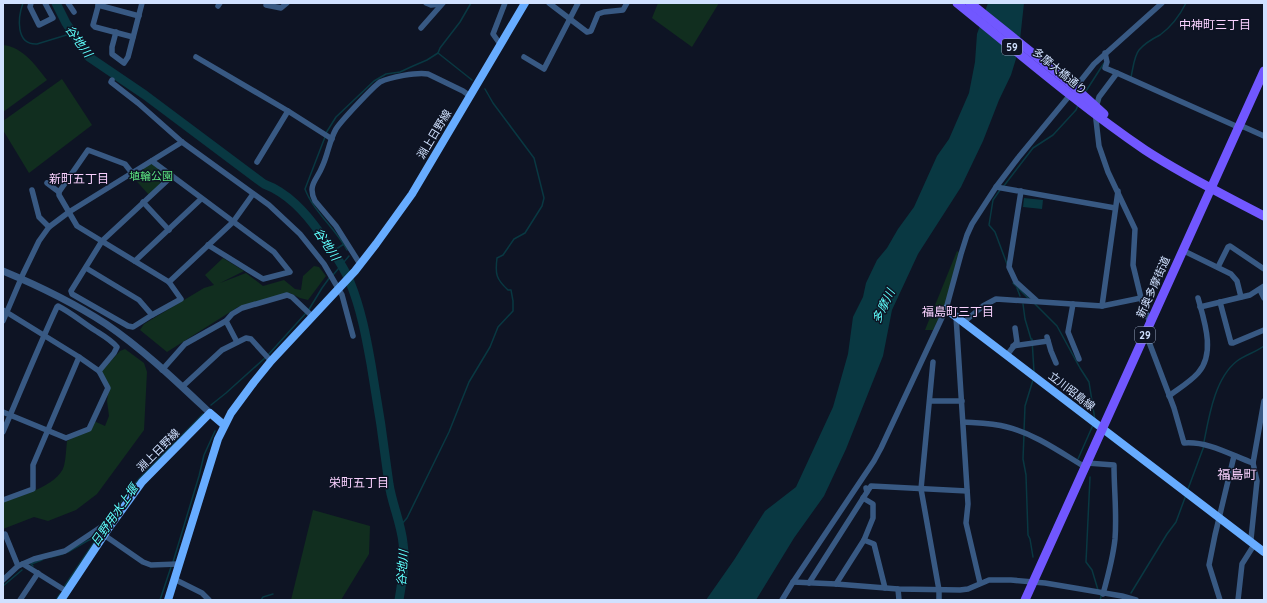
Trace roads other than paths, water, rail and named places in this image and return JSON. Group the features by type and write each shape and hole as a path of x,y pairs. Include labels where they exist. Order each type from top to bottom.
{"main road":[{"name":"淵上日野線","path":"339,288 354,272 412,194 525,3"},
{"name":"多摩大橋通り","path":"957,3 1074,92"},
{"name":"多摩大橋通り","path":"970,3 1131,139 1158,158 1210,188 1264,216"},
{"name":"新奥多摩街道","path":"1025,600 1086,465 1097,425 1146,334 1182,250 1264,71"},
{"path":"168,600 218,439 224,425 241,398 271,361 339,288"},
{"name":"立川昭島線","path":"946,309 956,315 1032,375 1264,552"},
{"name":"淵上日野線","path":"61,600 106,532 142,482 210,414"},
{"path":"210,414 224,425"}],"street":[{"path":"31,3 30,7 39,25 53,18 45,3"},
{"path":"68,3 74,12"},
{"path":"116,32 112,46 112,54 124,63 128,57 142,3"},
{"path":"266,5 282,8 286,3"},
{"path":"426,3 430,5 442,4"},
{"path":"500,44 493,34 505,3"},
{"path":"549,3 587,32 591,31 598,14 623,10 627,3"},
{"path":"524,57 544,68 578,3"},
{"path":"782,600 874,460 946,309 967,235 972,224 1000,188 1022,153 1074,92 1094,64 1162,3"},
{"path":"133,37 95,27 93,25 99,4 139,16"},
{"path":"421,28 442,4"},
{"path":"1106,54 1107,62 1105,68 1238,127 1246,127 1264,136"},
{"path":"196,57 328,136"},
{"path":"360,264 336,226 312,194 312,186 323,167 328,136 336,130 342,121 379,83 388,79 422,73 428,74 470,96"},
{"path":"1117,73 1100,97 1095,111 1098,146 1108,172 1135,229 1134,265 1141,298 1150,323"},
{"path":"112,80 110,82 138,103 182,142 253,194 300,234 324,264 339,288 352,336"},
{"path":"257,162 288,111"},
{"path":"3,321 5,311 20,279 39,241 49,227 58,219 182,142"},
{"path":"59,192 88,150 124,164 132,173"},
{"path":"152,161 274,252 290,272 263,279 208,245"},
{"path":"47,183 59,192 59,195 77,226 102,241 135,261 169,282 181,299 132,326 128,326 72,294 71,291 102,241 172,176"},
{"path":"1000,188 1115,208"},
{"path":"32,190 39,217 49,227"},
{"path":"1021,191 1009,267 1016,282 1033,301"},
{"path":"1102,306 1118,191"},
{"path":"169,282 233,222 253,194"},
{"path":"135,261 202,199"},
{"path":"143,202 169,230"},
{"path":"1218,267 1228,247 1230,246 1264,269"},
{"path":"1182,250 1228,272 1234,277 1241,297"},
{"path":"86,268 139,300 152,315"},
{"path":"3,271 62,298 106,324 126,339 182,387 210,414"},
{"path":"1200,306 1241,297 1262,288 1264,298"},
{"path":"162,370 185,344 226,321 232,314 242,308 288,295 312,316"},
{"path":"964,322 983,306 996,299 1102,306 1141,298"},
{"path":"1169,396 1198,373 1206,356 1207,330 1198,298"},
{"path":"1220,302 1231,342 1233,343 1264,330"},
{"path":"1072,304 1068,332 1079,359"},
{"path":"3,432 44,335 58,306 72,313 117,347 99,371"},
{"path":"3,412 66,438 89,429 108,388 99,371 5,311"},
{"path":"956,315 968,504 966,523 980,584"},
{"path":"226,321 237,342"},
{"path":"1007,355 1017,342 1015,328"},
{"path":"1146,334 1174,408 1184,443 1194,442 1204,444 1253,463"},
{"path":"182,387 222,350 246,338 251,339 271,361"},
{"path":"1013,346 1048,339 1056,360"},
{"path":"3,500 33,489 33,465 79,357"},
{"path":"933,362 921,489 939,590 939,600"},
{"path":"930,401 962,401"},
{"path":"1238,600 1242,564 1252,544 1257,481 1253,463 1264,401"},
{"path":"963,422 1005,426 1042,441 1086,465 1114,465 1116,512 1115,540 1110,567 1102,595"},
{"path":"1220,600 1209,566 1234,456"},
{"path":"1257,481 1264,484"},
{"path":"809,582 863,498 866,490 871,486 967,491"},
{"path":"836,584 864,540 874,518 873,504 863,498"},
{"path":"3,580 20,565 34,559 64,551 102,527 106,532 143,562 151,565 178,564"},
{"path":"3,535 5,534 20,565 38,573 66,591"},
{"path":"864,540 874,544 885,588"},
{"path":"20,600 38,573"},
{"path":"174,579 202,594 209,600"},
{"path":"793,582 898,589 939,590 968,589 989,580 997,579 1045,583 1102,595 1136,600"},
{"path":"898,589 899,600"}],"water":[{"name":"多摩川","path":"988,3 1024,3 1019,49 1011,75 999,100 983,141 961,187 918,254 892,310 883,356 846,449 824,496 794,538 756,600 706,600 734,560 765,511 796,487 833,407 848,354 853,317 863,297 866,283 877,260 887,248 898,229 914,207 937,156 949,139 969,93 975,62 977,34"},
{"path":"1024,198 1043,200 1042,209 1023,207"}],"waterway":[{"path":"23,3 19,22 20,29 25,40 30,43 37,44 73,33"},
{"name":"谷地川","path":"56,3 66,23 89,57 145,95 264,184 281,192 295,204 314,225 340,263 354,292 363,323 376,394 389,484 402,536 404,564 399,600"},
{"path":"438,53 440,48 460,22 471,3"},
{"path":"1131,77 1135,59 1139,50 1146,43 1160,35 1168,28 1186,3"},
{"path":"438,53 472,80"},
{"name":"日野用水上堰","path":"326,133 336,117 374,81 386,74 400,72 427,60 438,53"},
{"path":"1086,91 1104,63"},
{"path":"400,526 407,518 449,432 469,382 490,347 498,327 513,311 511,290 508,290 497,276 497,258 503,255 514,239 525,233 542,206 544,198 534,158 493,103 485,89"},
{"path":"1003,187 1033,148 1053,135 1076,110 1078,105"},
{"name":"日野用水上堰","path":"325,137 305,189 313,205 347,250"},
{"path":"1000,190 993,200 989,225 995,232 1007,264"},
{"path":"333,251 344,244"},
{"name":"日野用水上堰","path":"333,275 349,256"},
{"name":"日野用水上堰","path":"308,311 330,277"},
{"path":"1013,283 1029,299"},
{"path":"1017,288 1020,296"},
{"path":"1023,304 1025,319 1032,339 1034,372"},
{"path":"1035,304 1057,326 1089,382 1095,420"},
{"name":"日野用水上堰","path":"268,355 306,313"},
{"path":"1204,442 1214,398 1223,377 1229,368 1237,361 1264,346"},
{"name":"日野用水上堰","path":"211,405 265,358"},
{"path":"1024,431 1025,406 1033,380"},
{"name":"日野用水上堰","path":"105,526 124,497 139,479 203,414"},
{"path":"1078,459 1093,425"},
{"path":"173,562 204,455 215,431"},
{"path":"1024,434 1023,459 1026,475 1028,535 1033,557"},
{"path":"1188,489 1204,446"},
{"path":"1090,477 1086,562 1092,570 1098,590"},
{"path":"1131,593 1176,522 1186,495"},
{"name":"日野用水上堰","path":"64,587 103,529"},
{"path":"68,552 98,536"},
{"path":"51,557 63,554"},
{"path":"33,566 31,564 42,560"},
{"path":"160,600 171,567"},
{"path":"3,586 22,570"},
{"path":"1100,593 1100,600"},
{"name":"日野用水上堰","path":"56,600 60,594"},
{"path":"261,600 263,597 273,594"}],"district":[{"name":"中神町三丁目","path":"1215,24"},
{"name":"新町五丁目","path":"79,178"},
{"name":"福島町三丁目","path":"958,311"},
{"name":"福島町","path":"1237,474"},
{"name":"栄町五丁目","path":"359,482"}],"park label":[{"name":"埴輪公園","path":"151,176"}]}
